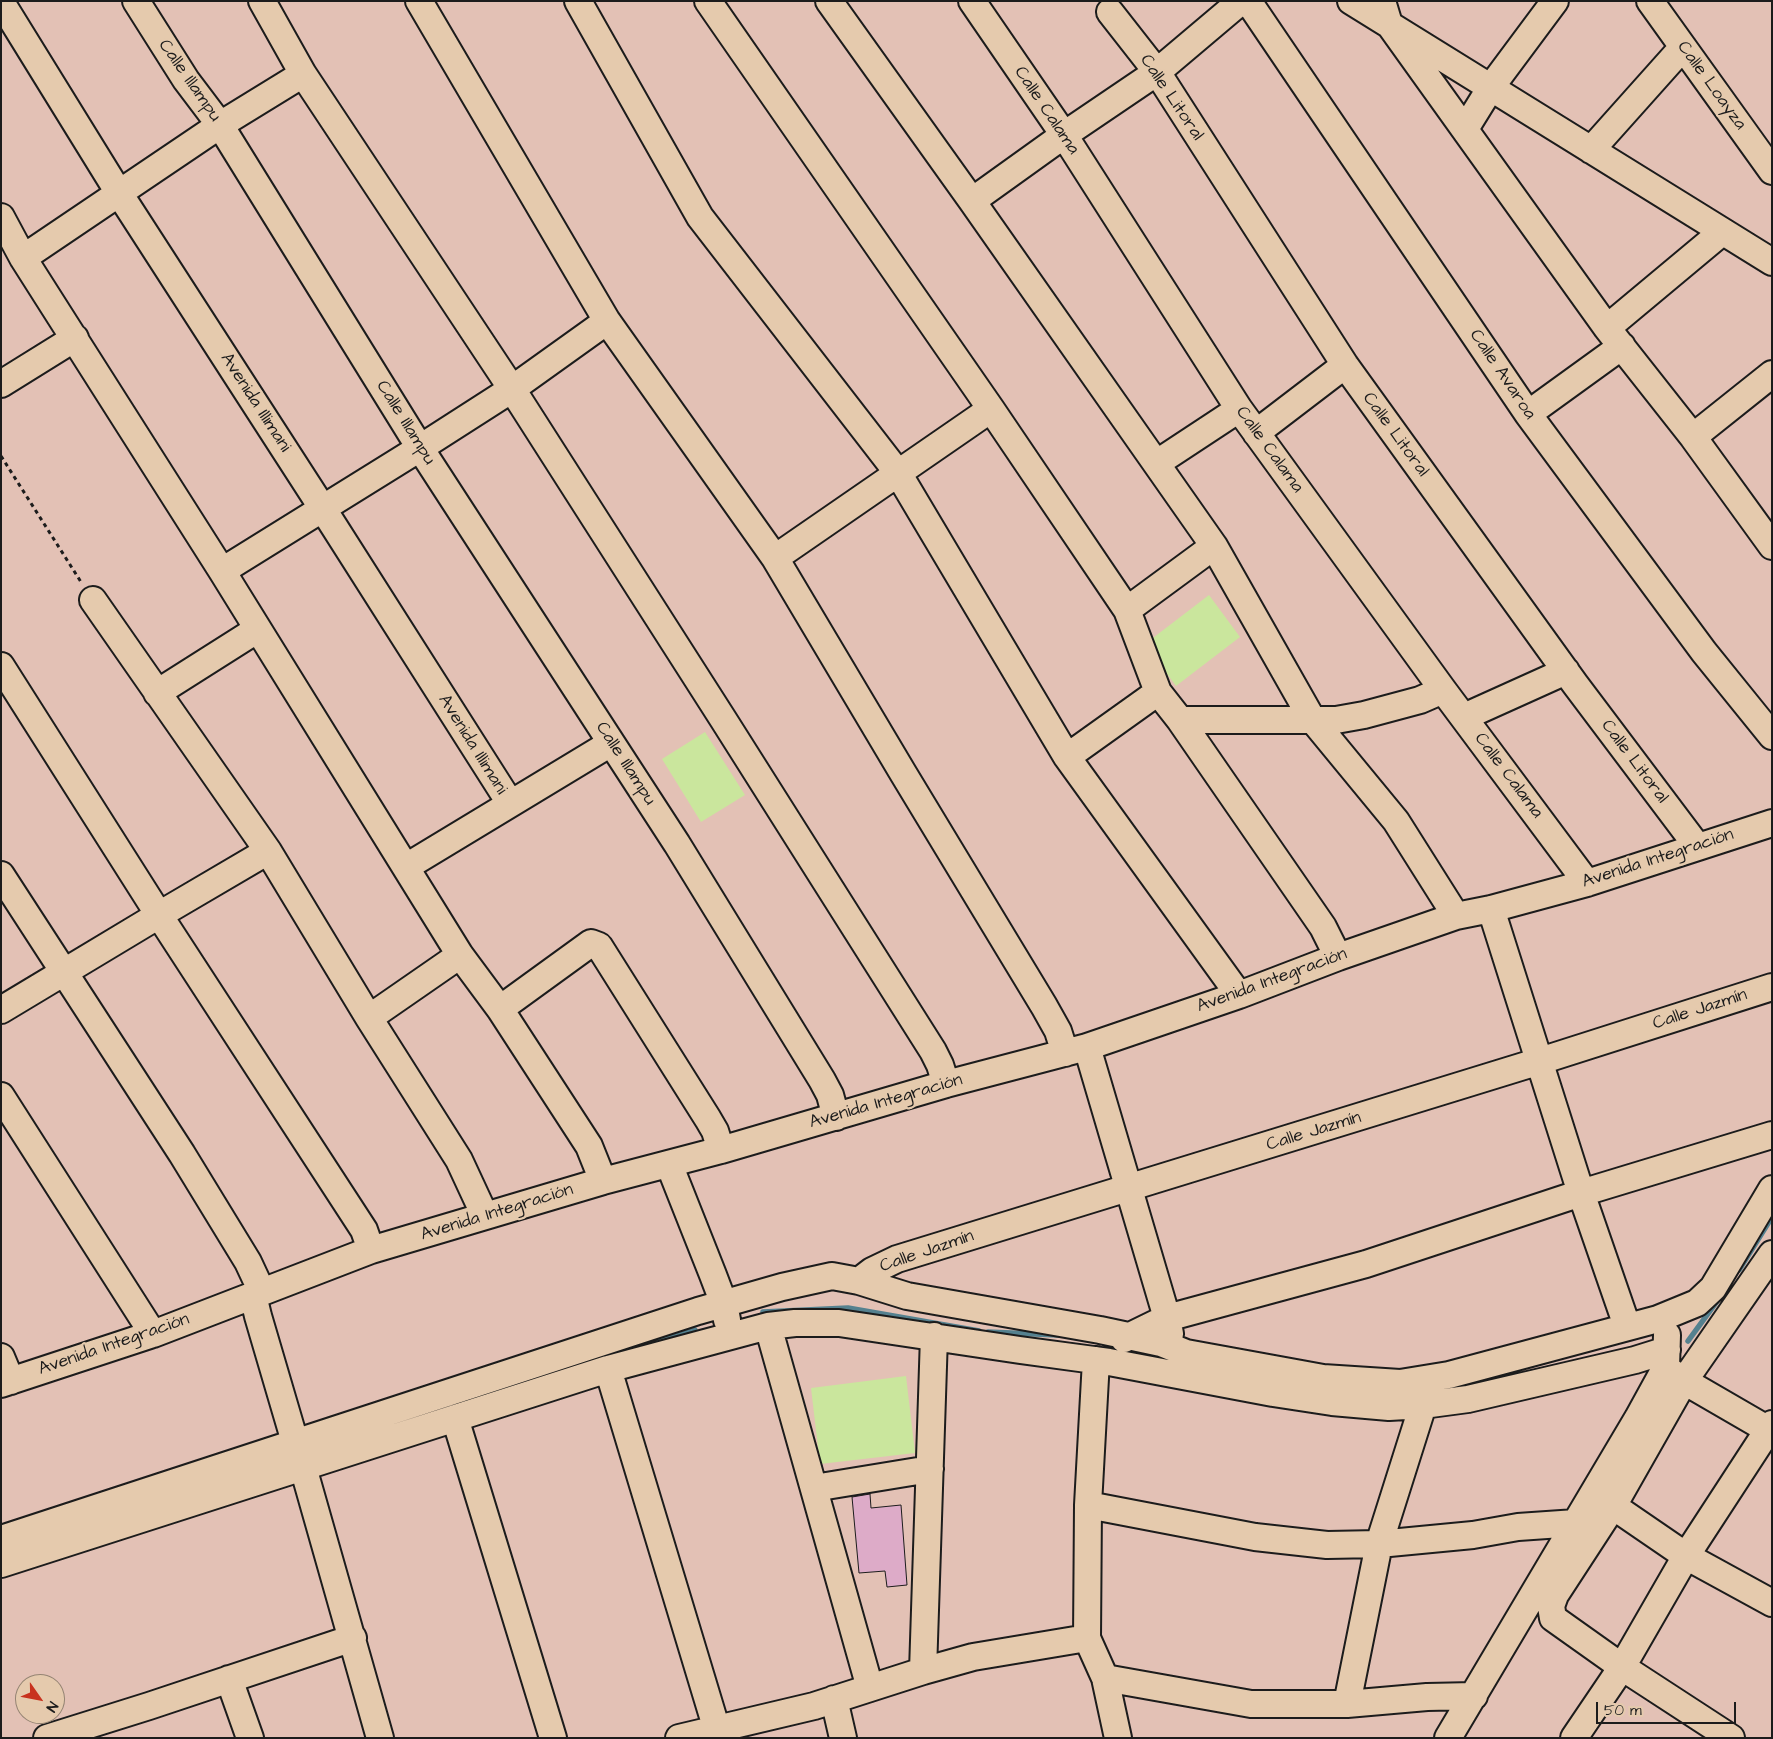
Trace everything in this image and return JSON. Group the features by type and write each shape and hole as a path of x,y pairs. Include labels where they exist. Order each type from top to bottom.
{"street":[{"name":"Calle Illampu","path":"136,1 186,80 220,125 420,448 677,844 822,1080 830,1095 836,1117"},
{"path":"262,1 303,74 512,389 729,728 922,1035 940,1065 946,1084"},
{"path":"419,1 607,321 776,558 903,774 1058,1031 1076,1050 1128,1189 1167,1318 1173,1348"},
{"path":"578,1 700,217 898,473 1067,757 1239,995"},
{"path":"708,1 991,409 1127,610 1158,692 1180,720 1323,927 1338,957"},
{"path":"830,1 1214,546 1312,719 1396,821 1456,916"},
{"name":"Calle Calama","path":"972,1 1064,135 1239,409 1443,690 1587,883"},
{"path":"972,201 1156,72 1241,1"},
{"name":"Calle Avaroa","path":"1248,1 1528,414 1704,652 1771,732"},
{"path":"1350,1 1386,13 1490,87 1772,262"},
{"path":"1465,128 1490,87 1555,1"},
{"name":"Calle Loayza","path":"1650,1 1772,171"},
{"name":"Avenida Illimani","path":"1,2 119,193 510,803"},
{"name":"Calle Litoral","path":"1110,12 1156,72 1345,365 1566,671 1697,846"},
{"path":"1386,13 1465,128 1614,337 1693,437 1772,546"},
{"path":"1591,150 1683,47"},
{"path":"24,258 220,125 303,74"},
{"path":"1,217 24,258 222,571 460,955 500,1009 589,1146 603,1181"},
{"path":"1528,414 1614,337 1722,232"},
{"path":"222,571 323,510 512,389 607,321"},
{"path":"1,384 75,338"},
{"path":"1256,433 1345,365"},
{"path":"1693,437 1772,374"},
{"path":"776,558 991,409"},
{"path":"1157,463 1239,409"},
{"path":"1127,610 1214,546"},
{"path":"93,600 268,852 369,1018 459,1160 485,1216"},
{"path":"157,693 258,629"},
{"path":"1,666 159,915 364,1230 371,1250"},
{"path":"1464,717 1566,671"},
{"path":"1180,720 1336,720 1364,715 1420,700 1443,690"},
{"path":"1067,757 1158,692"},
{"path":"406,867 611,743"},
{"name":"Avenida Integración","path":"6,1382 153,1334 371,1250 603,1181 721,1150 946,1084 1076,1050 1239,995 1338,957 1456,916 1491,909 1587,883 1772,823"},
{"path":"1,1010 268,852"},
{"path":"1,875 65,972 248,1262 258,1294 258,1316 295,1442"},
{"path":"1491,909 1581,1193 1627,1326"},
{"path":"500,1009 591,943 599,946 708,1119 715,1131 721,1150"},
{"path":"369,1018 460,955"},
{"name":"Calle Jazmín","path":"859,1281 872,1271 897,1259 1540,1062 1772,987"},
{"path":"1,1096 153,1334"},
{"path":"1118,1738 1105,1678 1087,1638 1088,1505 1092,1462 1103,1361 1118,1342 1167,1318 1366,1264 1581,1193 1772,1135"},
{"path":"668,1164 724,1304 731,1336"},
{"path":"1,1539 724,1304 782,1287 832,1276 859,1281 907,1296 1128,1336 1161,1343 1186,1352 1323,1378 1400,1383 1449,1375 1668,1315 1697,1303 1713,1288 1772,1189"},
{"path":"1453,1736 1474,1696 1638,1418 1672,1366 1769,1265"},
{"path":"1668,1315 1672,1366 1614,1506 1555,1595 1551,1606 1553,1618 1622,1667 1731,1738"},
{"path":"1,1564 608,1369 768,1326 839,1322 1103,1361 1273,1394 1388,1407 1423,1406 1477,1396 1635,1360 1672,1366 1770,1429 1686,1556 1622,1667 1574,1738"},
{"path":"768,1326 870,1688"},
{"path":"923,1670 934,1336"},
{"path":"1,1357 6,1382"},
{"path":"608,1369 717,1730"},
{"path":"1346,1704 1379,1544 1423,1406"},
{"path":"455,1418 553,1738"},
{"path":"303,1467 380,1738"},
{"path":"814,1488 930,1469"},
{"path":"1088,1505 1255,1538 1327,1545 1379,1544 1474,1535 1518,1527 1576,1523"},
{"path":"1614,1506 1686,1556 1772,1603"},
{"path":"47,1738 353,1638"},
{"path":"679,1738 717,1730 834,1699 923,1670 972,1657 1087,1638"},
{"path":"1105,1678 1251,1704 1346,1704 1427,1697 1474,1696"},
{"path":"229,1679 250,1738"},
{"path":"834,1699 842,1738"}],"path":[{"path":"1,456 93,600"}],"green space":[{"path":"1209,595 1240,637 1176,686 1145,644"},
{"path":"705,732 745,795 701,822 662,759"},
{"path":"906,1376 915,1453 820,1464 811,1388"}],"building":[{"path":"870,1494 871,1508 901,1505 907,1585 887,1587 885,1571 859,1573 852,1497"}],"waterway":[{"path":"1739,1270 1772,1217"},
{"path":"1688,1341 1718,1300"},
{"path":"763,1312 848,1308 979,1331"},
{"path":"648,1345 695,1330"},
{"path":"988,1332 1058,1335"}]}
